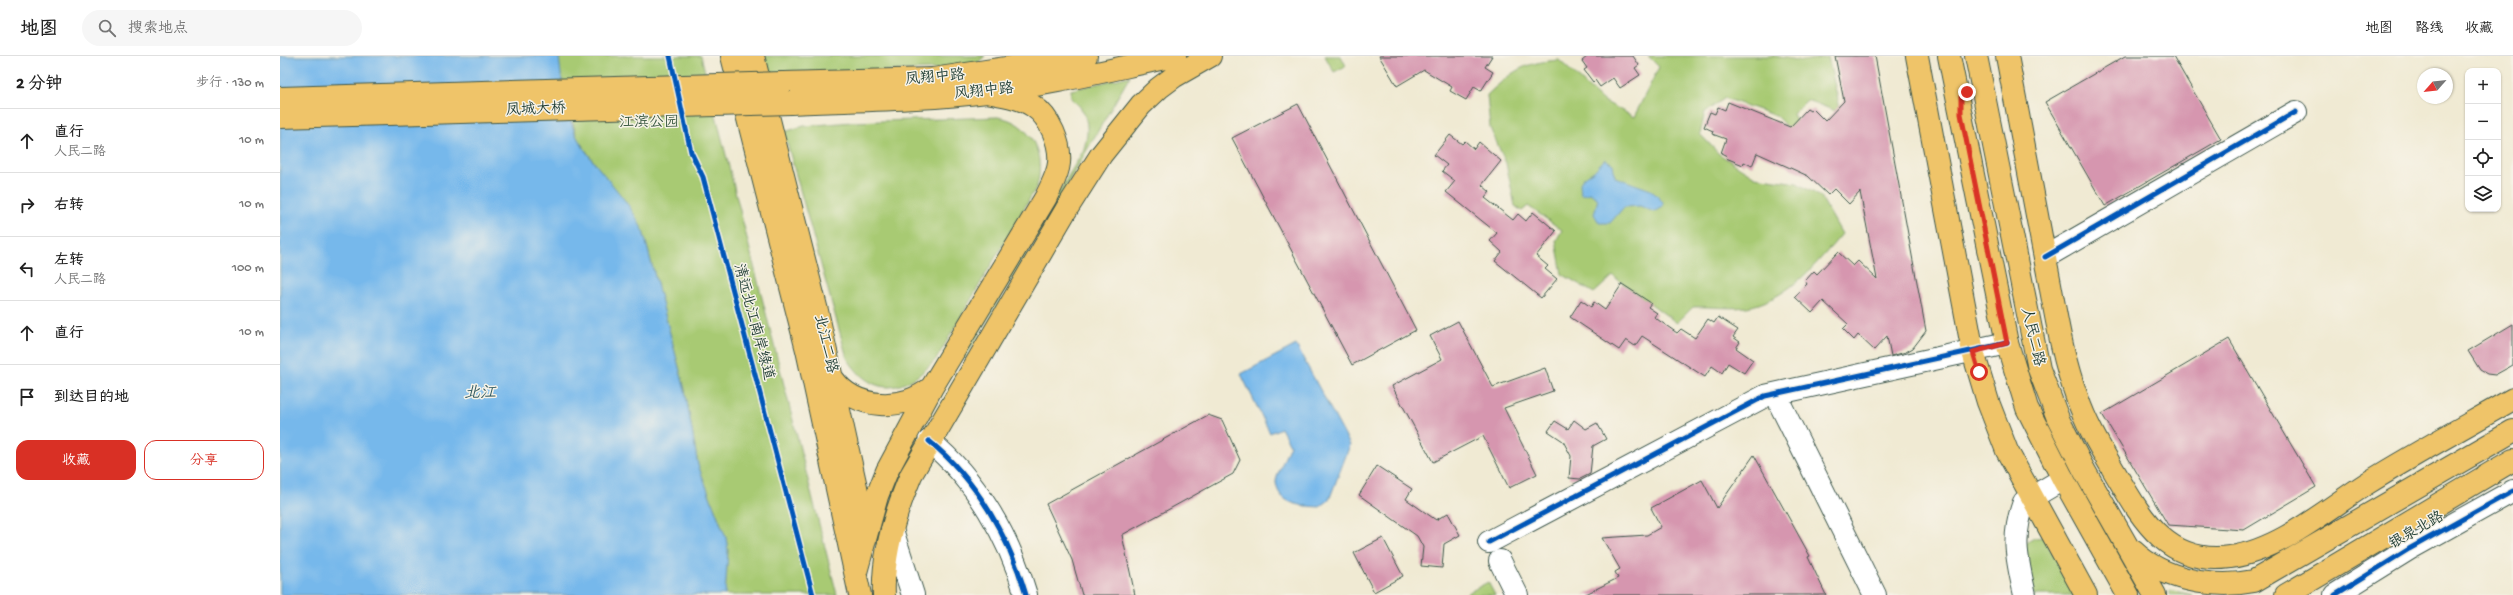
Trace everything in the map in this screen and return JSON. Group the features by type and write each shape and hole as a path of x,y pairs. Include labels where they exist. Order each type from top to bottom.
{"main road":[{"name":"北江二路","path":"732,56 807,350 860,595"},
{"name":"北江二路","path":"754,56 832,379 866,533 884,595"},
{"path":"966,75 983,67 995,56"},
{"name":"凤翔中路","path":"787,93 966,75 1086,56"},
{"name":"风翔中路","path":"787,93 910,99 986,92 1044,84 1175,56"},
{"path":"884,595 885,573 892,530 905,488 929,441 1101,155 1141,104 1154,92 1175,76 1210,56"},
{"path":"1916,56 1973,352 1988,402 2004,445 2086,595"},
{"name":"人民二路","path":"1949,56 2007,343 2027,408 2063,479 2128,595"},
{"name":"人民二路","path":"1976,56 2039,369 2059,421 2124,542 2155,595"},
{"name":"人民二路","path":"2008,56 2060,336 2076,396 2089,427 2141,518 2155,533 2168,543 2198,555 2214,558"},
{"path":"856,572 866,533 887,471 932,387 1046,197 1053,184 1059,162 1056,138 1041,113 1025,102 986,92"},
{"path":"1961,114 1961,97 1967,92 1979,97 1986,111"},
{"name":"凤城大桥","path":"280,98 787,93"},
{"name":"凤城大桥","path":"280,117 787,93"},
{"path":"832,379 839,388 853,397 881,404 910,400 932,387"},
{"path":"2209,582 2214,558 2229,557 2258,551 2276,542 2369,483 2513,399"},
{"path":"2124,542 2142,560 2172,575 2209,582 2237,584 2254,581 2513,431"},
{"name":"银泉北路","path":"2286,595 2513,460"}],"street":[{"path":"2045,257 2296,112"},
{"path":"1490,542 1765,396 1973,352 2007,343"},
{"path":"1781,406 1876,595"},
{"path":"929,441 949,457 965,475 989,511 1026,595"},
{"path":"2025,595 2016,558 2016,523 2024,502 2031,495 2063,479"},
{"name":"银泉北路","path":"2335,595 2409,549 2513,491"},
{"path":"892,530 913,595"},
{"path":"1500,560 1517,595"}],"green space":[{"name":"江滨公园","path":"559,56 701,56 837,595 725,595 728,551 726,538 698,465 685,390 643,231 577,138 560,73"},
{"path":"761,56 985,56 976,64 963,68 766,75"},
{"path":"1325,56 1341,56 1346,66 1334,72"},
{"path":"1648,56 1773,56 1803,61 1828,57 1841,113 1807,100 1793,114 1800,129 1790,130 1776,116 1725,98 1705,112 1700,134 1719,154 1755,177 1797,183 1821,197 1842,234 1813,267 1779,295 1746,307 1693,307 1677,323 1613,276 1594,293 1562,274 1556,241 1562,230 1528,206 1522,211 1515,206 1506,163 1490,128 1487,95 1504,79 1519,69 1536,63 1559,60 1602,100 1634,117 1659,67"},
{"path":"1130,76 966,358 963,359 962,357 1083,151 1087,135 1087,123 1080,107 1071,98 1071,90"},
{"path":"998,117 1010,120 1019,126 1027,133 1033,142 1039,163 1037,186 937,358 926,370 902,384 891,387 879,386 868,381 857,372 847,358 784,132 804,126 852,122"},
{"path":"2043,537 2079,595 2034,595 2025,544 2034,538"},
{"path":"1488,582 1495,595 1464,595"},
{"path":"2170,590 2192,595 2170,595"}],"water":[{"name":"北江","path":"280,56 559,56 563,87 574,131 594,162 629,206 643,231 685,390 698,465 726,538 728,550 725,595 280,595"},
{"path":"1605,159 1613,164 1615,177 1651,190 1663,202 1663,206 1654,212 1640,206 1624,207 1610,223 1599,223 1594,214 1598,199 1590,193 1581,195 1580,183 1583,178 1594,171"},
{"path":"1296,345 1350,445 1329,500 1320,507 1292,503 1286,500 1278,490 1276,479 1290,445 1281,428 1270,433 1241,374"}],"building":[{"path":"1379,56 1492,56 1485,67 1493,72 1481,91 1474,87 1466,100 1450,91 1452,87 1424,70 1397,86"},
{"path":"1588,56 1633,56 1639,65 1635,68 1640,75 1620,88 1613,78 1600,87 1595,80 1593,82 1584,70 1587,68 1582,61"},
{"path":"1835,56 1875,56 1926,331 1913,348 1906,352 1891,356 1887,336 1874,350 1858,335 1854,340 1843,329 1848,324 1823,301 1812,313 1795,297 1807,284 1805,281 1814,271 1817,274 1838,252 1853,266 1858,261 1877,279 1860,192 1849,204 1834,189 1828,195 1808,176 1757,153 1752,166 1744,162 1743,165 1726,158 1727,156 1721,153 1726,139 1712,134 1713,131 1704,127 1710,112 1715,114 1718,107 1725,110 1728,102 1790,127 1807,109 1810,111 1813,109 1825,121 1844,101"},
{"path":"2125,56 2173,56 2221,139 2105,206 2045,102"},
{"path":"1298,104 1416,330 1352,365 1232,138"},
{"path":"1450,135 1462,144 1465,141 1474,149 1479,142 1501,161 1482,185 1490,192 1485,198 1513,220 1518,214 1526,221 1533,212 1556,231 1536,256 1548,266 1545,269 1557,279 1541,298 1495,261 1502,252 1490,241 1497,233 1446,192 1455,181 1442,171 1447,165 1434,155"},
{"path":"1622,284 1651,303 1648,307 1657,313 1654,317 1677,333 1681,329 1695,338 1708,319 1714,323 1718,317 1738,330 1733,337 1740,342 1736,348 1753,360 1744,373 1728,363 1722,373 1712,366 1705,377 1642,336 1635,346 1626,340 1619,350 1570,317 1581,300 1591,307 1594,302 1605,310"},
{"path":"1458,321 1493,387 1545,368 1553,391 1504,408 1537,474 1509,488 1483,436 1433,462 1392,386 1442,359 1430,336"},
{"path":"2513,324 2513,365 2495,375 2487,374 2480,370 2468,351"},
{"path":"2229,339 2316,487 2244,530 2168,525 2102,414"},
{"path":"1208,415 1222,420 1240,460 1233,474 1122,535 1135,595 1082,595 1072,560 1046,504"},
{"path":"1574,420 1586,429 1597,423 1606,439 1593,446 1590,474 1580,479 1569,478 1571,456 1563,441 1548,431 1555,421 1568,429"},
{"path":"1754,455 1810,556 1808,557 1826,595 1584,595 1618,578 1615,572 1620,569 1602,538 1647,535 1661,527 1651,508 1702,480 1717,508"},
{"path":"1377,466 1412,489 1406,499 1436,520 1448,513 1460,535 1444,544 1442,568 1421,566 1423,547 1417,536 1359,495"},
{"path":"1383,538 1403,576 1374,592 1354,553"}],"cycle path":[{"name":"清远北江南岸绿道","path":"670,56 691,152 703,177 813,595"},
{"path":"2045,257 2296,112"},
{"path":"1489,542 1765,396 2007,343"},
{"path":"929,441 962,473 989,510 1010,552 1026,595"},
{"path":"2335,595 2409,549 2513,491"}],"route":[{"path":"1967,92 1961,97 1961,114 2007,343 1973,352 1979,372"}]}
